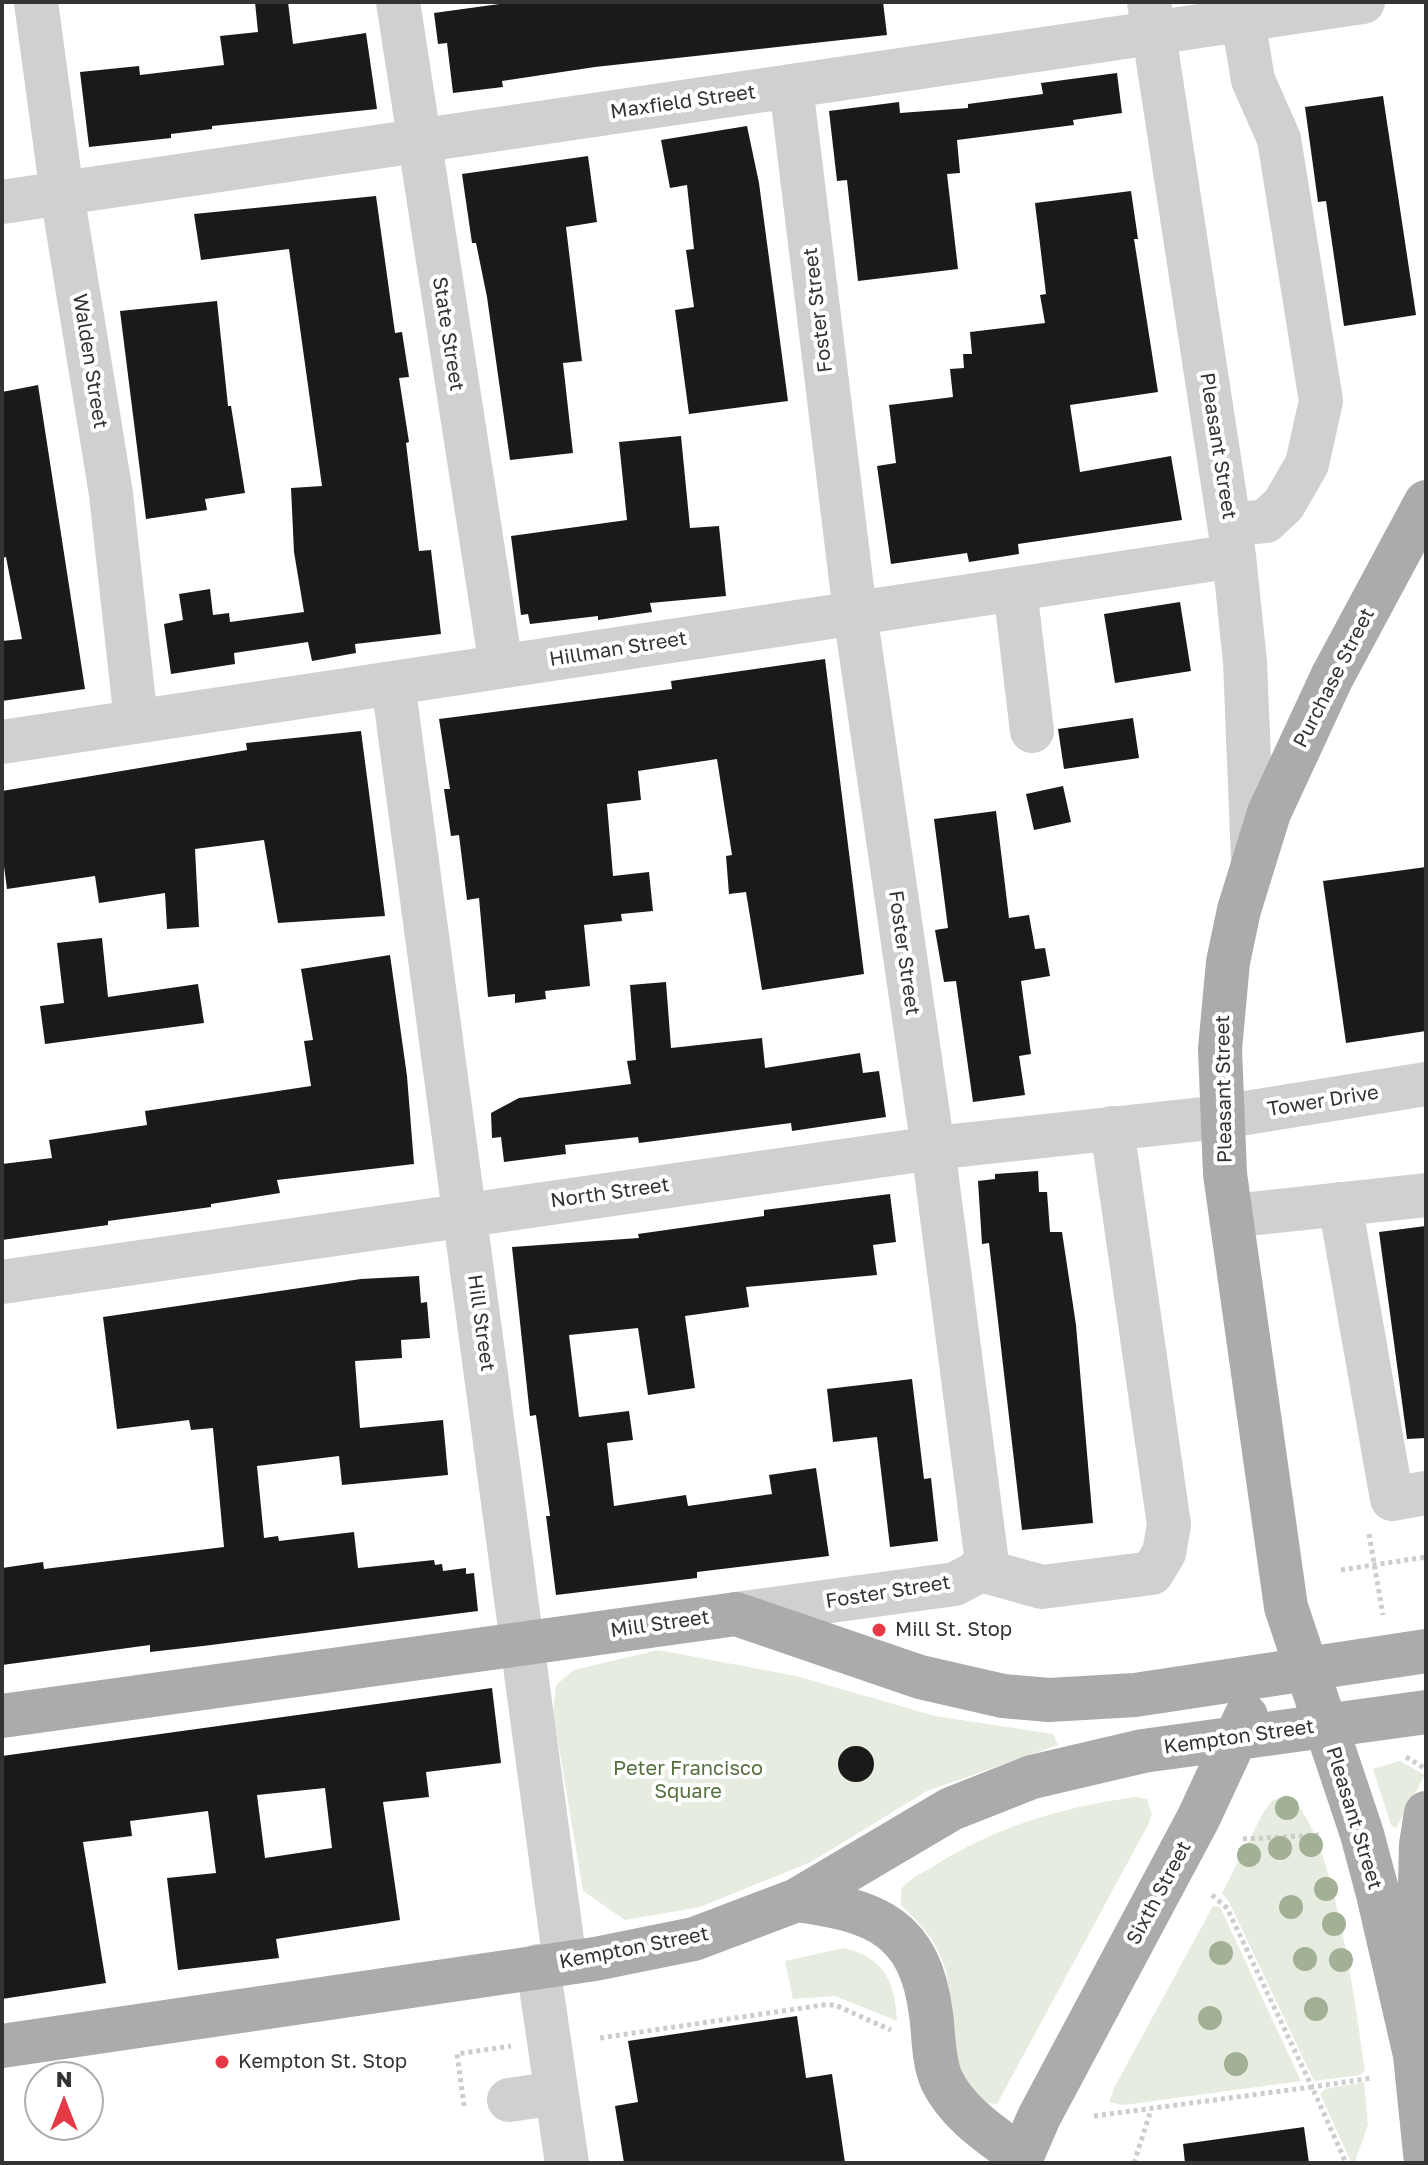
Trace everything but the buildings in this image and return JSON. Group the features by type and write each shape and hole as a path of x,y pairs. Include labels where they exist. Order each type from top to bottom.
{"main road":[{"name":"Purchase Street","path":"1253,859 1310,723 1426,502"},
{"name":"Pleasant Street","path":"1253,859 1228,962 1220,1049 1221,1117 1231,1216 1288,1619 1287,1671 1326,1724 1362,1834 1415,2055 1425,2148"},
{"name":"Mill Street","path":"2,1716 736,1614 920,1677 1003,1696 1094,1700 1426,1651"},
{"name":"Sixth Street","path":"1020,2160 1039,2117 1198,1819 1237,1736 1287,1671"},
{"name":"Kempton Street","path":"2,2046 551,1965 694,1939 797,1900 951,1809 989,1791 1082,1762 1237,1736 1426,1712"},
{"path":"1415,2055 1421,1845 1426,1813"},
{"path":"797,1900 856,1911 881,1923 915,1953 928,1991 940,2077 962,2110 1020,2160"}],"street":[{"name":"Walden Street","path":"36,2 62,194 111,494 136,721"},
{"name":"State Street","path":"398,2 501,666"},
{"name":"Maxfield Street","path":"2,202 791,86 1152,18 1243,20 1363,2"},
{"name":"Pleasant Street","path":"1152,18 1232,540 1245,662 1253,859"},
{"name":"Hillman Street","path":"2,742 1015,589 1232,540 1266,521 1284,504 1307,464 1321,401 1279,139 1253,80 1243,20"},
{"name":"Foster Street","path":"736,1614 955,1584 981,1570 986,1555 933,1148 855,613 791,86"},
{"path":"1015,589 1032,731"},
{"name":"Hill Street","path":"393,683 523,1643 551,1965 556,2093 567,2163"},
{"name":"Tower Drive","path":"1221,1117 1426,1084"},
{"name":"North Street","path":"2,1282 933,1148 1221,1117"},
{"path":"981,1570 1042,1587 1152,1573 1164,1553 1169,1525 1112,1128"},
{"path":"1231,1216 1426,1195"},
{"path":"1340,1204 1392,1499 1426,1493"},
{"path":"509,2100 556,2093"}],"path":[{"path":"1368,1529 1383,1620"},
{"path":"1341,1570 1426,1557"},
{"path":"1243,1839 1321,1835"},
{"path":"1212,1895 1227,1908 1346,2163"},
{"path":"600,2038 823,2005 842,2008 905,2037"},
{"path":"464,2106 457,2054 522,2044"},
{"path":"1094,2116 1372,2078"},
{"path":"1134,2163 1151,2110"}],"green space":[{"name":"Peter Francisco Square","path":"658,1650 796,1676 935,1716 1053,1734 1058,1745 927,1791 811,1862 700,1907 625,1920 583,1891 553,1712 556,1685 574,1670"},
{"path":"1400,1761 1425,1775 1396,1828 1391,1825 1373,1769"},
{"path":"1285,1795 1302,1811 1317,1840 1329,1878 1356,2008 1365,2070 1361,2075 1314,2081 1222,1893 1263,1813 1272,1801"},
{"path":"1136,1797 1147,1799 1152,1814 1148,1825 997,2104 979,2099 966,2087 959,2069 948,1981 941,1956 926,1932 901,1905 901,1890 914,1878 955,1854 1004,1830 1055,1813"},
{"path":"1213,1906 1220,1907 1301,2081 1124,2105 1109,2102 1114,2088"},
{"path":"844,1948 869,1958 885,1974 894,1995 897,2021 835,1996 793,1999 785,1961"},
{"path":"1364,2082 1368,2125 1355,2161 1351,2162 1320,2094 1325,2089"}],"place":[{"name":"Mill St. Stop","path":"879,1630"},
{"name":"Kempton St. Stop","path":"222,2062"}]}
